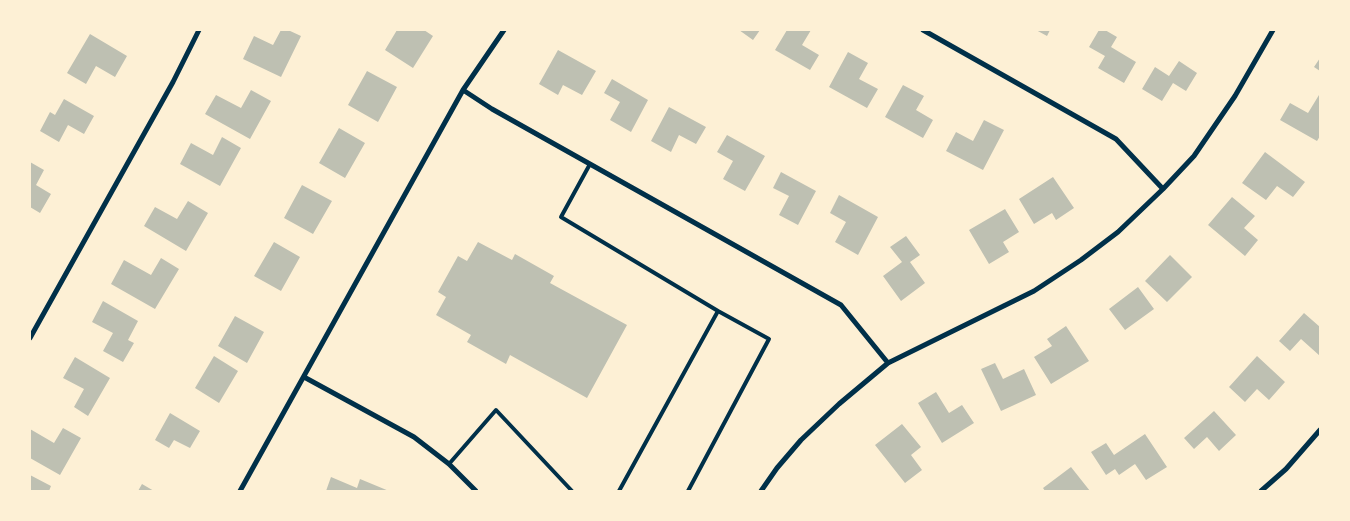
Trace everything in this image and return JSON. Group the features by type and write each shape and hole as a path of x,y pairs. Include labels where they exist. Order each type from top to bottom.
{"street":[{"path":"30,338 173,82 199,30"},
{"path":"240,491 464,90 504,30"},
{"path":"923,30 1116,139 1163,189"},
{"path":"761,491 777,468 801,440 839,404 888,363 1034,291 1081,260 1118,232 1194,156 1216,127 1273,30"},
{"path":"464,90 492,109 841,305 888,363"},
{"path":"304,377 414,437 449,464 476,491"},
{"path":"1261,491 1286,469 1320,430"}],"lane":[{"path":"590,164 561,217 718,311 769,339 688,491"},
{"path":"619,491 718,311"},
{"path":"449,464 496,410 572,491"}],"building":[{"path":"281,30 288,30 301,36 281,77 243,59 254,36 273,45"},
{"path":"397,30 424,30 433,36 413,68 385,50"},
{"path":"739,30 760,30 753,40"},
{"path":"787,30 811,30 802,45 819,55 810,70 775,50"},
{"path":"1036,30 1050,30 1047,36"},
{"path":"1099,30 1105,30 1117,37 1111,47 1136,62 1124,83 1098,68 1105,56 1089,47"},
{"path":"90,34 127,56 115,77 96,66 86,84 67,73"},
{"path":"558,50 596,71 582,95 563,85 558,95 539,84"},
{"path":"848,52 868,63 859,79 878,89 867,108 829,87"},
{"path":"1320,58 1320,71 1314,67"},
{"path":"1179,61 1197,73 1186,91 1173,83 1162,101 1142,89 1155,67 1169,76"},
{"path":"367,71 397,87 378,122 348,105"},
{"path":"612,79 648,100 631,132 610,120 620,102 604,93"},
{"path":"903,85 924,96 916,110 933,120 923,138 885,117"},
{"path":"251,90 271,101 250,139 205,114 216,95 241,108"},
{"path":"1319,95 1320,136 1317,141 1280,120 1290,103 1308,113"},
{"path":"64,99 94,116 84,134 68,125 59,142 40,131 50,112 55,115"},
{"path":"669,107 706,127 696,144 679,135 671,152 651,141"},
{"path":"984,120 1004,130 983,170 946,151 956,132 973,141"},
{"path":"339,128 365,143 345,178 319,163"},
{"path":"727,135 765,156 745,191 723,179 733,161 717,152"},
{"path":"222,137 241,148 220,186 180,164 191,143 213,155"},
{"path":"1265,152 1305,182 1293,197 1277,186 1266,200 1242,183"},
{"path":"30,162 44,170 36,185 51,194 40,213 30,207"},
{"path":"781,172 816,191 798,225 779,215 789,196 773,188"},
{"path":"1053,177 1074,208 1056,220 1052,213 1034,224 1019,199"},
{"path":"302,185 332,201 313,234 284,218"},
{"path":"839,195 878,217 858,255 835,242 846,222 830,213"},
{"path":"1232,197 1255,216 1244,228 1258,240 1245,256 1208,225"},
{"path":"188,201 208,213 186,251 144,226 155,207 177,219"},
{"path":"1005,209 1019,232 1003,242 1009,252 989,264 969,230"},
{"path":"906,236 920,255 910,262 925,283 901,301 883,276 902,262 890,247"},
{"path":"274,242 300,257 281,291 254,276"},
{"path":"478,242 512,260 515,254 554,276 550,283 627,325 587,398 510,355 506,364 467,342 471,335 436,315 446,297 438,292 458,256 467,261"},
{"path":"1170,255 1192,277 1167,302 1145,281"},
{"path":"161,258 179,269 155,309 111,284 124,260 151,275"},
{"path":"1138,287 1154,309 1125,330 1109,309"},
{"path":"103,301 138,321 128,340 134,343 123,362 103,351 113,333 92,322"},
{"path":"1304,313 1320,327 1320,356 1301,339 1290,351 1279,341"},
{"path":"235,316 264,332 247,363 218,346"},
{"path":"1066,326 1089,361 1051,384 1034,357 1052,346 1047,339"},
{"path":"214,356 238,371 219,403 195,388"},
{"path":"1257,356 1285,382 1269,400 1257,389 1245,402 1229,387"},
{"path":"75,357 110,378 88,416 74,407 84,389 63,378"},
{"path":"995,363 1003,379 1024,369 1036,395 1001,411 981,369"},
{"path":"936,392 949,413 962,405 974,423 942,443 918,403"},
{"path":"1214,411 1236,435 1219,451 1207,437 1194,449 1184,438"},
{"path":"170,413 200,431 190,448 174,440 169,448 155,440"},
{"path":"902,424 921,447 911,455 922,470 905,483 875,445"},
{"path":"63,428 81,438 60,475 30,458 30,429 54,443"},
{"path":"1145,434 1167,467 1146,480 1135,464 1119,475 1115,469 1106,475 1091,452 1106,443 1114,455"},
{"path":"1071,467 1090,491 1045,491 1043,488"},
{"path":"30,475 51,486 49,491 30,491"},
{"path":"331,477 357,488 360,479 389,491 326,491"},
{"path":"142,484 154,491 138,491"}]}
